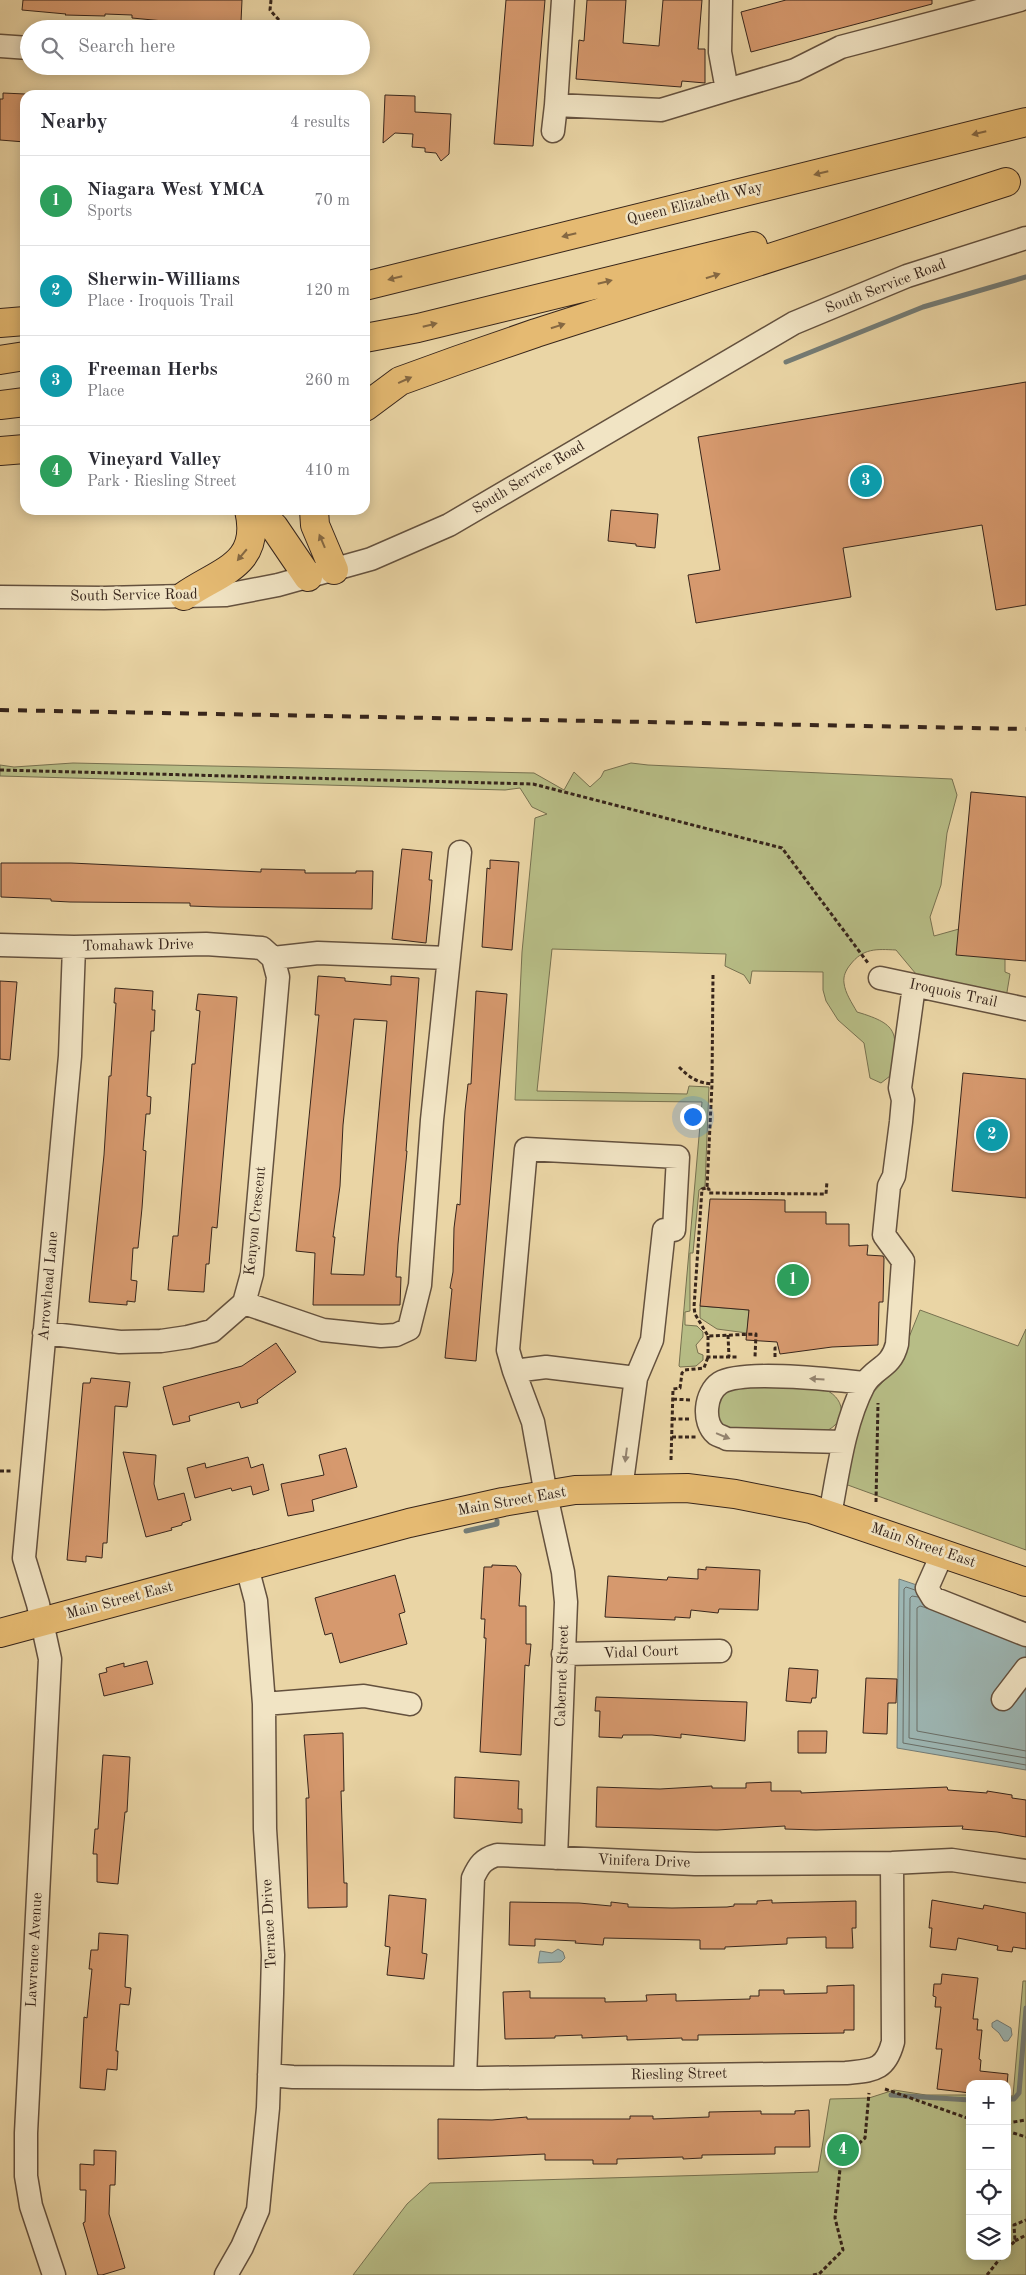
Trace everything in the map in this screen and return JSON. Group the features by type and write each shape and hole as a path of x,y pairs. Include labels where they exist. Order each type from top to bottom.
{"main road":[{"name":"Queen Elizabeth Way","path":"370,285 1026,122"},
{"path":"370,337 438,323 1016,179"},
{"path":"370,403 400,381 458,360 536,333 1016,179"},
{"path":"0,323 20,321"},
{"path":"0,360 20,357"},
{"path":"0,406 20,403"},
{"path":"0,451 20,449"},
{"path":"184,596 227,570 245,554 249,547 253,528 249,515"},
{"path":"262,515 274,527 308,577"},
{"path":"315,515 316,525 334,570"},
{"name":"Main Street East","path":"0,1633 409,1523 575,1490 687,1488 735,1494 811,1509 943,1552 1026,1582"}],"street":[{"path":"553,131 563,0"},
{"path":"722,0 720,52 727,90"},
{"path":"556,105 661,110 795,70 841,46 1020,0"},
{"path":"0,46 20,47"},
{"name":"South Service Road","path":"0,597 104,598 246,593 371,559 449,525 794,323 907,276 1026,238"},
{"path":"44,1333 120,1342 161,1341 188,1337 212,1331 244,1302 323,1330 381,1336 396,1335 409,1329 420,1285 448,958 460,852"},
{"name":"Tomahawk Drive","path":"0,945 74,947 206,944 262,948 273,958"},
{"name":"Arrowhead Lane","path":"42,1622 24,1558 70,1056 74,947"},
{"path":"273,958 318,953 448,958"},
{"name":"Kenyon Crescent","path":"244,1302 252,1274 264,1145 278,977 273,958"},
{"name":"Iroquois Trail","path":"880,978 1026,1009"},
{"path":"830,1515 844,1442 871,1389 894,1357 897,1344 902,1261 884,1235 889,1186 894,1176 901,1122 903,1100 900,1088 914,986"},
{"name":"Cabernet Street","path":"556,1858 566,1602 563,1572 546,1495 533,1422 508,1350 526,1149 678,1157 674,1230 664,1230 652,1337 636,1378"},
{"path":"514,1371 546,1367 636,1378 621,1489"},
{"path":"844,1442 727,1439 716,1434 708,1417 708,1401 712,1389 735,1377 819,1378 871,1389"},
{"path":"943,1552 927,1588 933,1598 1026,1635"},
{"name":"Terrace Drive","path":"226,2275 242,2246 258,2210 269,2075 273,1955 264,1829 264,1704 256,1601 247,1567"},
{"name":"Lawrence Avenue","path":"42,1622 50,1658 26,2124 26,2176 31,2206 54,2275"},
{"name":"Vidal Court","path":"563,1654 720,1651"},
{"path":"1003,1699 1026,1669"},
{"path":"264,1704 364,1696 410,1704"},
{"name":"Vinifera Drive","path":"465,2078 473,1878 480,1863 498,1855 695,1864 892,1863 952,1860 1026,1871"},
{"name":"Riesling Street","path":"269,2075 292,2077 465,2078 835,2073 874,2070 886,2061 893,2042 892,1863"}],"path":[{"path":"271,0 270,10 279,20"},
{"path":"0,770 533,784 782,848 880,978"},
{"path":"713,975 712,1084 707,1188 709,1192 826,1194 827,1181"},
{"path":"679,1067 690,1078 701,1083 712,1084"},
{"path":"707,1188 702,1189 694,1306 708,1336 756,1334 755,1357"},
{"path":"728,1335 729,1357"},
{"path":"775,1357 775,1348 779,1348"},
{"path":"671,1460 673,1389 680,1388 682,1373 685,1370 704,1368 708,1357"},
{"path":"871,1389 876,1502"},
{"path":"673,1399 697,1400"},
{"path":"672,1419 697,1419"},
{"path":"672,1437 696,1437"},
{"path":"885,2088 966,2118"},
{"path":"813,2275 819,2274 843,2250 835,2218 842,2159 865,2138 869,2093"},
{"path":"1011,2122 1026,2120"},
{"path":"1011,2132 1026,2137"},
{"path":"1014,2240 1014,2225 1026,2220"},
{"path":"1011,2244 1014,2240 1026,2235"},
{"path":"987,2275 999,2260"}],"green space":[{"path":"73,763 534,773 564,790 574,772 590,787 601,777 604,771 631,763 952,779 957,795 947,833 941,885 930,917 934,936 959,929 1005,959 1005,972 1010,974 1006,998 921,980 896,950 876,950 860,955 845,973 844,983 847,994 857,1012 882,1022 889,1027 895,1041 890,1076 881,1083 870,1078 864,1043 838,1020 826,1001 823,990 823,972 752,971 750,984 744,975 725,966 726,954 552,949 537,1091 687,1094 689,1086 709,1087 705,1186 699,1190 693,1253 690,1253 690,1311 685,1312 685,1325 697,1326 703,1332 703,1337 696,1345 698,1353 703,1355 703,1360 696,1366 680,1367 702,1102 515,1100 522,952 535,818 547,814 532,807 520,788 505,790 0,776 0,765 14,767"},
{"path":"700,1306 749,1310 747,1333 717,1329 700,1318"},
{"path":"920,1310 1018,1346 1026,1329 1026,1550 845,1484 866,1400 897,1367"},
{"path":"731,1386 821,1388 836,1397 840,1403 841,1416 832,1428 824,1432 759,1433 734,1430 726,1427 721,1422 716,1403"},
{"path":"1023,1981 1026,1981 1026,2275 353,2275 407,2204 430,2183 818,2172 830,2099 869,2098 894,2090 926,2095 966,2095 966,2260 1011,2260 1011,2096 1013,2096"}],"water":[{"path":"899,1579 1026,1622 1026,1770 897,1748"},
{"path":"558,1949 563,1952 565,1958 561,1962 538,1963 540,1951 552,1953"},
{"path":"997,2020 1011,2028 1012,2035 1008,2041 1004,2041 992,2027 992,2023"}],"building":[{"path":"23,0 242,0 241,20 153,20 132,18 132,15 65,15 22,10"},
{"path":"506,0 545,0 533,146 494,144"},
{"path":"587,0 626,0 623,43 659,46 663,0 702,0 698,49 705,49 705,83 682,81 681,87 576,79 579,40 584,41"},
{"path":"786,0 932,0 932,4 751,52 741,12"},
{"path":"3,93 20,94 20,142 0,140 0,99 3,99"},
{"path":"385,95 415,96 415,112 451,114 449,154 441,161 436,153 425,152 425,148 412,147 413,134 395,133 383,143"},
{"path":"1026,382 1026,605 996,610 982,525 843,548 851,597 696,623 688,575 720,570 698,437"},
{"path":"611,510 658,514 655,548 608,541"},
{"path":"971,792 1026,797 1026,961 956,955"},
{"path":"402,849 432,852 429,880 432,880 426,943 392,939"},
{"path":"490,860 519,862 512,950 482,947 487,868 490,869"},
{"path":"1,863 71,863 261,872 261,869 305,870 305,873 373,871 372,909 218,907 190,906 190,903 70,902 51,901 51,899 1,897"},
{"path":"318,976 345,978 345,981 391,985 391,976 419,978 396,1277 401,1277 400,1305 313,1305 315,1253 296,1251 319,1015 315,1015","holes":["354,1019 387,1021 364,1275 331,1274"]},
{"path":"0,981 17,982 10,1060 0,1059"},
{"path":"115,988 153,991 152,1010 155,1010 154,1031 151,1031 147,1096 151,1097 150,1114 146,1114 143,1150 146,1151 142,1208 138,1248 133,1248 131,1280 137,1281 135,1302 127,1301 127,1305 89,1302 104,1155 109,1076 111,1076 116,1003 114,1003"},
{"path":"476,991 507,994 476,1361 445,1358 452,1289 450,1288 453,1272 454,1228 457,1204 460,1205 465,1111 468,1084 471,1084"},
{"path":"198,994 237,997 217,1228 212,1227 209,1264 206,1264 204,1292 168,1290 173,1236 178,1236 192,1064 195,1064 200,1011 196,1010"},
{"path":"963,1073 1026,1079 1026,1198 952,1191"},
{"path":"710,1199 785,1200 785,1212 826,1212 826,1224 849,1224 849,1246 868,1245 867,1255 883,1256 884,1258 883,1302 879,1302 878,1345 832,1347 780,1354 777,1342 746,1340 749,1310 700,1306"},
{"path":"276,1343 296,1372 257,1400 258,1403 241,1408 239,1402 189,1416 190,1421 173,1425 163,1387 242,1366"},
{"path":"91,1378 130,1382 127,1407 115,1406 107,1543 103,1543 102,1558 86,1556 86,1562 67,1560 83,1383 90,1383"},
{"path":"346,1448 357,1487 312,1500 314,1511 288,1516 281,1484 324,1475 319,1455"},
{"path":"123,1452 156,1455 154,1484 158,1500 184,1493 191,1520 171,1528 172,1530 146,1537"},
{"path":"248,1457 251,1468 263,1464 269,1490 253,1495 251,1486 232,1491 231,1488 195,1498 187,1468 205,1463 206,1468"},
{"path":"492,1565 516,1566 521,1574 519,1606 526,1606 526,1644 531,1644 529,1666 525,1665 521,1755 480,1752 486,1638 484,1638 485,1619 481,1619 484,1567 492,1567"},
{"path":"706,1567 760,1570 758,1610 719,1609 718,1613 691,1610 690,1618 675,1617 675,1620 605,1617 608,1576 667,1580 668,1577 698,1579 698,1569 706,1570"},
{"path":"395,1575 405,1612 399,1614 407,1644 340,1663 332,1633 325,1635 315,1598"},
{"path":"147,1661 153,1684 104,1696 99,1674 107,1672 106,1668 124,1663 124,1667"},
{"path":"789,1668 818,1670 816,1698 812,1698 811,1703 786,1701"},
{"path":"866,1678 897,1679 896,1703 888,1703 887,1734 863,1733"},
{"path":"596,1697 747,1702 745,1741 681,1734 681,1738 652,1735 623,1735 622,1738 599,1737 600,1711 595,1711"},
{"path":"798,1731 827,1731 826,1753 798,1753"},
{"path":"343,1733 344,1791 341,1791 344,1883 347,1883 347,1907 308,1908 306,1798 309,1798 304,1735"},
{"path":"103,1755 130,1757 127,1812 125,1812 118,1884 97,1882 97,1854 93,1854 95,1829 98,1829"},
{"path":"455,1777 519,1781 518,1809 522,1809 522,1823 454,1818"},
{"path":"771,1782 771,1791 801,1791 801,1793 947,1787 948,1790 987,1793 987,1791 1012,1795 1012,1798 1026,1800 1026,1837 962,1829 963,1826 816,1830 785,1829 785,1826 717,1830 596,1827 597,1787 660,1789 712,1786 712,1788 746,1788 746,1783"},
{"path":"389,1895 426,1899 422,1953 427,1954 424,1979 387,1975 390,1947 385,1946"},
{"path":"772,1900 772,1903 856,1901 856,1928 852,1928 853,1948 826,1948 826,1937 787,1938 787,1944 725,1947 725,1949 700,1949 700,1940 604,1938 603,1945 575,1943 576,1941 535,1939 535,1946 509,1945 510,1902 579,1903 611,1906 611,1902 628,1904 628,1907 672,1908 727,1907 734,1906 734,1904 757,1904 757,1901"},
{"path":"932,1900 983,1909 984,1905 1026,1913 1026,1949 1013,1947 1012,1952 997,1950 998,1946 958,1938 956,1950 930,1947 932,1928 929,1928"},
{"path":"99,1933 128,1935 125,1987 131,1988 129,2005 120,2004 116,2051 118,2051 117,2070 107,2069 105,2090 80,2088 84,2017 87,2018 92,1969 89,1969 91,1950 98,1950"},
{"path":"942,1974 978,1978 973,2019 978,2019 977,2030 982,2030 979,2059 981,2060 980,2071 1008,2074 1007,2080 966,2080 966,2093 937,2089 942,2049 936,2049 941,2007 935,2007 936,1997 933,1996 934,1984 941,1984"},
{"path":"854,1985 854,2030 844,2030 844,2033 698,2035 698,2040 682,2040 682,2038 627,2040 627,2036 582,2038 582,2035 555,2036 555,2038 505,2039 503,1992 530,1991 530,1998 605,1998 605,2002 647,2001 646,1995 676,1994 676,2001 750,1999 750,1996 759,1996 759,1990 784,1990 784,1994 827,1993 827,1986"},
{"path":"809,2110 810,2147 775,2147 775,2154 702,2155 702,2158 683,2159 683,2157 617,2159 617,2164 593,2164 593,2160 545,2160 545,2154 438,2159 438,2119 492,2120 527,2117 527,2119 630,2119 630,2116 653,2116 653,2119 709,2117 709,2112 761,2111 761,2114 795,2114 795,2111"},
{"path":"94,2150 116,2151 115,2185 110,2185 109,2214 125,2268 102,2275 98,2275 83,2223 85,2222 86,2190 80,2190 80,2164 94,2165"}],"waterway":[{"path":"786,362 923,307 1026,277"},
{"path":"466,1531 497,1524 497,1521"},
{"path":"1011,2099 1014,2099 1019,2093 1026,2008"},
{"path":"891,2095 966,2100"}],"railway":[{"path":"0,710 1026,729"}],"place":[{"name":"Freeman Herbs","path":"866,481"},
{"name":"Sherwin-Williams","path":"992,1135"},
{"name":"Niagara West YMCA","path":"793,1280"},
{"name":"Vineyard Valley","path":"843,2150"}]}
